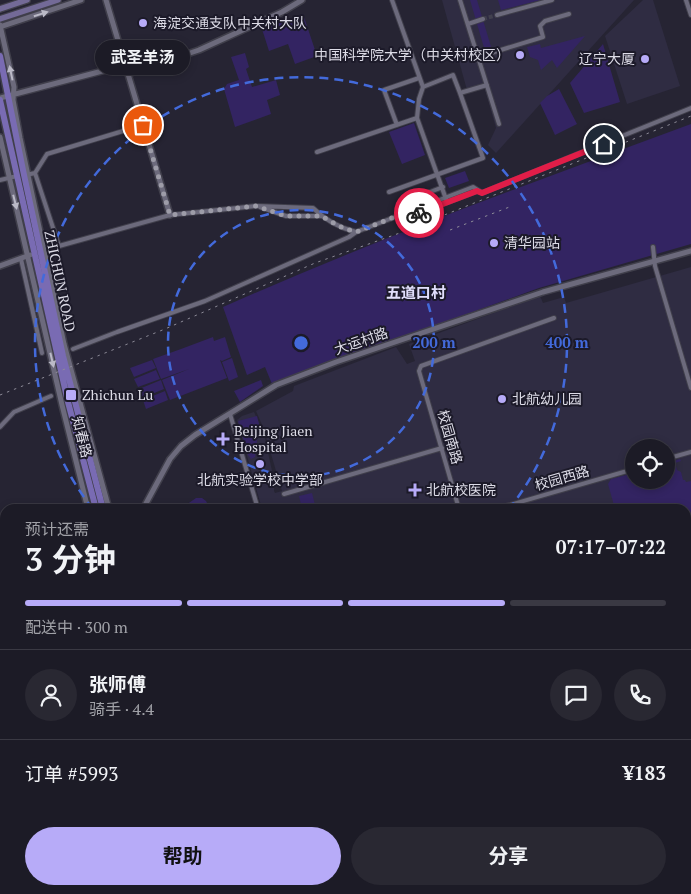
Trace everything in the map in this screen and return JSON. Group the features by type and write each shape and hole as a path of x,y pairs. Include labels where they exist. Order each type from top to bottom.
{"main road":[{"path":"0,9 27,0"},
{"path":"0,19 58,0"},
{"name":"ZHICHUN ROAD","path":"0,56 11,95 15,131 37,254 68,402 95,504"},
{"name":"ZHICHUN ROAD","path":"0,99 23,175"},
{"name":"ZHICHUN ROAD","path":"37,254 102,504"}],"street":[{"path":"0,26 81,0"},
{"path":"106,0 170,215"},
{"path":"128,74 199,50 282,12 302,0"},
{"path":"392,0 423,88 419,99 417,118 447,202"},
{"path":"460,0 499,124"},
{"path":"497,15 552,0"},
{"path":"686,0 691,15"},
{"path":"478,57 543,37 540,26 542,23 569,14"},
{"path":"468,24 483,19"},
{"name":"ZHICHUN ROAD","path":"0,26 14,87 11,95 20,138"},
{"path":"0,99 125,65"},
{"path":"389,192 483,158 453,75 423,88"},
{"path":"397,125 384,90 420,78"},
{"path":"460,94 486,85"},
{"path":"73,349 204,301 349,237 356,232 446,196 473,187 482,193 691,108"},
{"path":"317,152 417,118"},
{"path":"0,180 35,173 47,154 143,125"},
{"path":"15,131 20,138"},
{"name":"知春路","path":"0,138 9,178 37,254 64,344 107,504"},
{"name":"知春路","path":"20,138 23,175 62,405 87,504"},
{"path":"35,173 59,246 170,215 256,206 313,208 321,216 343,228 356,232"},
{"path":"398,204 442,187"},
{"path":"410,211 414,215 477,191"},
{"path":"256,206 286,216 321,216"},
{"path":"653,248 654,262 691,388"},
{"name":"大运村路","path":"146,504 170,459 181,446 195,435 276,385 336,362 543,292 691,252"},
{"path":"0,266 37,254"},
{"path":"20,259 42,353"},
{"name":"校园南路","path":"458,504 419,371 423,364 554,318"},
{"path":"0,426 14,412 51,396"},
{"path":"230,414 257,504"},
{"path":"284,494 442,448"},
{"path":"675,456 691,452"},
{"name":"校园西路","path":"513,504 625,471"}],"shaded area":[{"name":"中国科学院大学（中关村校区）","path":"442,0 634,0 496,153 488,145 496,128 484,86 467,90"},
{"path":"470,0 477,0 492,50 485,51"},
{"path":"498,0 541,0 501,10"},
{"name":"辽宁大厦","path":"643,0 653,0 680,86 627,104 605,36"},
{"path":"303,14 317,56 295,64 288,44 269,51 262,29"},
{"path":"585,36 557,68 552,60 541,70 538,60 530,57 527,47 540,44 541,48"},
{"path":"603,44 620,102 584,113 570,83"},
{"path":"245,53 249,67 246,69 252,87 276,80 280,95 267,100 271,114 235,127 224,89 227,84 239,80 231,57"},
{"path":"559,89 577,124 555,135 540,103"},
{"path":"414,123 425,155 402,164 389,132"},
{"path":"691,124 691,244 539,288 272,384 265,367 247,375 223,307 339,258 514,189"},
{"path":"465,171 469,181 449,188 445,178"},
{"path":"691,267 691,504 261,504 237,420 242,416 254,412 264,434 274,480 274,491 275,493 282,491 263,427 256,411 293,391 294,386 396,347 407,364 415,361 409,344 540,296 543,303 564,297 566,303"},
{"path":"213,337 214,341 225,337 231,357 220,360 227,378 170,400 162,380 189,369 161,379 153,359"},
{"path":"232,358 238,377 229,381 222,362"},
{"path":"152,360 156,368 134,377 130,368"},
{"path":"156,370 160,379 138,387 134,379"},
{"path":"161,380 164,389 142,398 139,389"},
{"path":"261,380 263,386 240,402 234,391"},
{"path":"165,391 168,400 146,409 143,400"},
{"path":"257,416 259,424 255,457 251,459 248,455 238,421"},
{"path":"675,463 677,470 681,472 683,480 686,482 691,481 691,504 614,504 608,484 611,479 625,475 625,489 675,489"},
{"path":"312,493 315,504 301,504 299,496"},
{"path":"196,498 202,498 208,504 187,504"}],"tunnel":[{"path":"483,19 497,15"}],"railway":[{"path":"0,395 165,329 315,263 397,234 691,116"},
{"path":"450,230 512,206"}],"way so far":[{"path":"143,125 170,215 256,206 286,216 321,216 343,228 356,232 410,211 414,215 419,213"}],"place":[{"name":"海淀交通支队中关村大队","path":"143,23"},
{"name":"中国科学院大学（中关村校区）","path":"520,55"},
{"name":"辽宁大厦","path":"645,59"},
{"name":"武圣羊汤","path":"143,125"},
{"name":"清华园站","path":"494,243"},
{"name":"Zhichun Lu","path":"71,395"},
{"name":"北航幼儿园","path":"502,399"},
{"name":"Beijing Jiaen Hospital","path":"223,439"},
{"name":"北航实验学校中学部","path":"260,464"},
{"name":"北航校医院","path":"415,490"}],"district":[{"name":"五道口村","path":"416,293"}],"route":[{"path":"419,213 477,191 482,193 604,144"}]}
